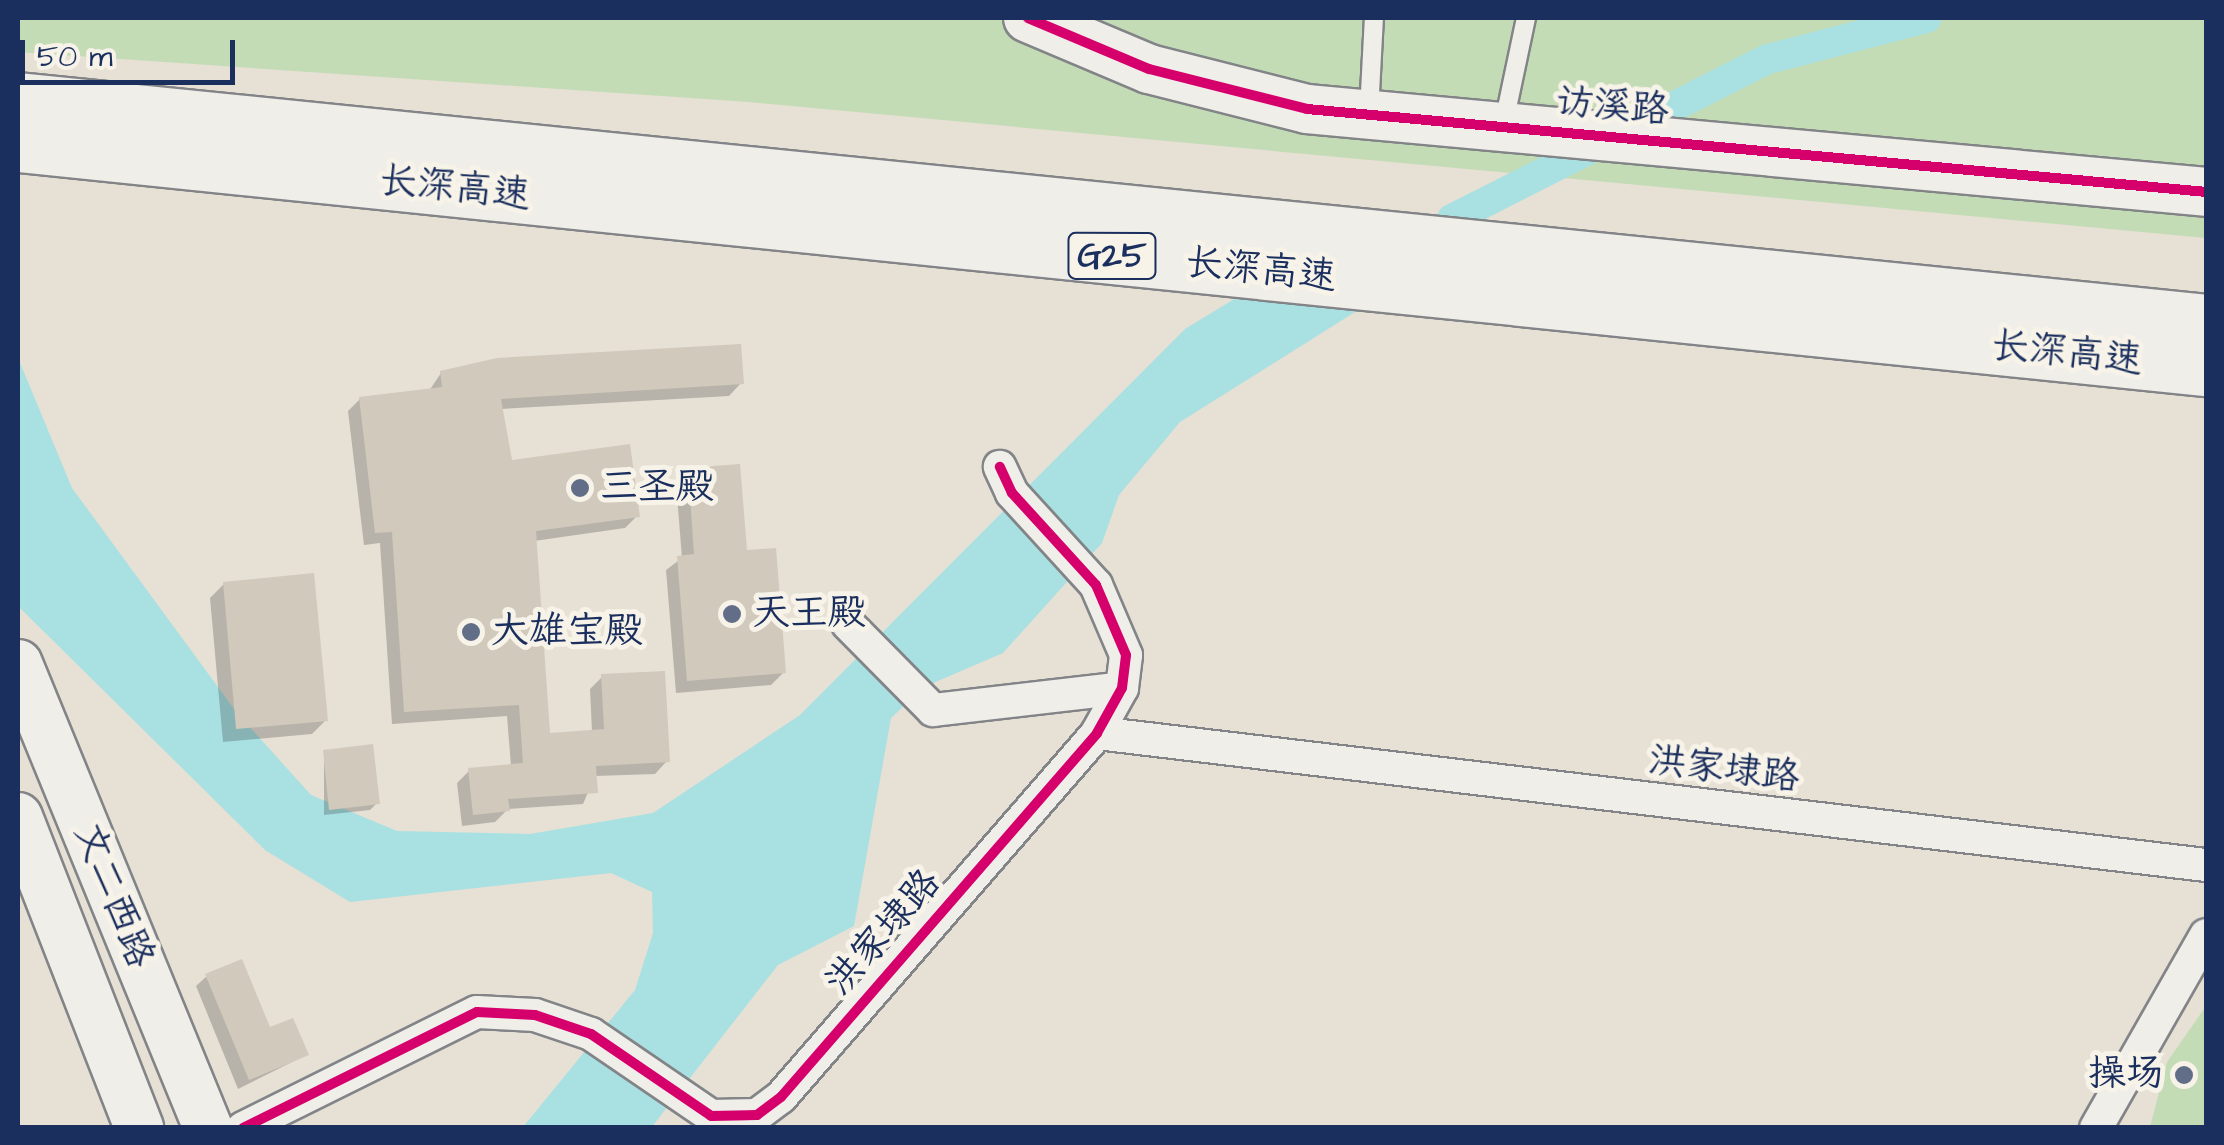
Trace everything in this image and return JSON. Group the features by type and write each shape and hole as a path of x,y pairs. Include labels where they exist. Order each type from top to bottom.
{"highway":[{"name":"长深高速","path":"18,100 2206,322"},
{"name":"长深高速","path":"18,144 2206,368"}],"street":[{"name":"访溪路","path":"1028,18 1149,69 1307,108 2206,192"},
{"path":"1006,480 1096,586 1126,655 1122,688 1097,733"},
{"path":"854,635 918,703 978,707 1122,688"},
{"name":"文二西路","path":"18,664 208,1128"},
{"name":"洪家埭路","path":"243,1128 477,1012 535,1015 591,1034 692,1104 732,1120 781,1098 1097,733 2206,865"},
{"name":"文二西路","path":"18,817 139,1128"},
{"path":"2096,1128 2206,935"}],"lane":[{"path":"1368,113 1374,18"},
{"path":"1503,127 1526,18"}],"green space":[{"path":"18,18 2206,18 2206,238 749,102 18,52"},
{"name":"操场","path":"2206,1006 2206,1127 2150,1127 2167,1062"}],"water":[{"path":"1236,298 1363,307 1180,422 1119,495 1102,543 1003,653 924,687 891,718 854,926 778,965 651,1128 523,1127 635,990 653,933 652,892 611,873 350,902 265,850 18,606 18,358 72,488 237,713 311,795 397,831 530,834 653,813 800,715 1185,329"}],"building":[{"path":"741,344 744,384 501,399 512,460 630,444 640,517 536,531 550,733 604,729 601,674 665,671 670,762 596,766 598,793 508,799 510,811 473,815 468,768 523,763 519,705 404,712 392,532 375,533 359,397 442,387 440,371 497,358"},
{"name":"天王殿","path":"740,464 747,550 776,548 786,673 687,681 677,556 694,554 688,468"},
{"path":"314,573 328,721 236,729 223,582"},
{"path":"373,744 380,804 329,810 323,750"},
{"path":"242,959 270,1027 293,1018 309,1055 249,1080 205,974"}],"waterway":[{"path":"1452,219 1768,59 1927,18"}],"cycle path":[{"path":"1028,18 1149,69 1307,109 2206,192"},
{"path":"243,1128 477,1012 535,1015 591,1034 711,1116 757,1115 781,1097 1097,733 1122,688 1126,655 1096,585 1012,493 1000,467"}],"place":[{"name":"三圣殿","path":"580,488"},
{"name":"天王殿","path":"732,614"},
{"name":"大雄宝殿","path":"471,632"},
{"name":"操场","path":"2184,1075"}]}
